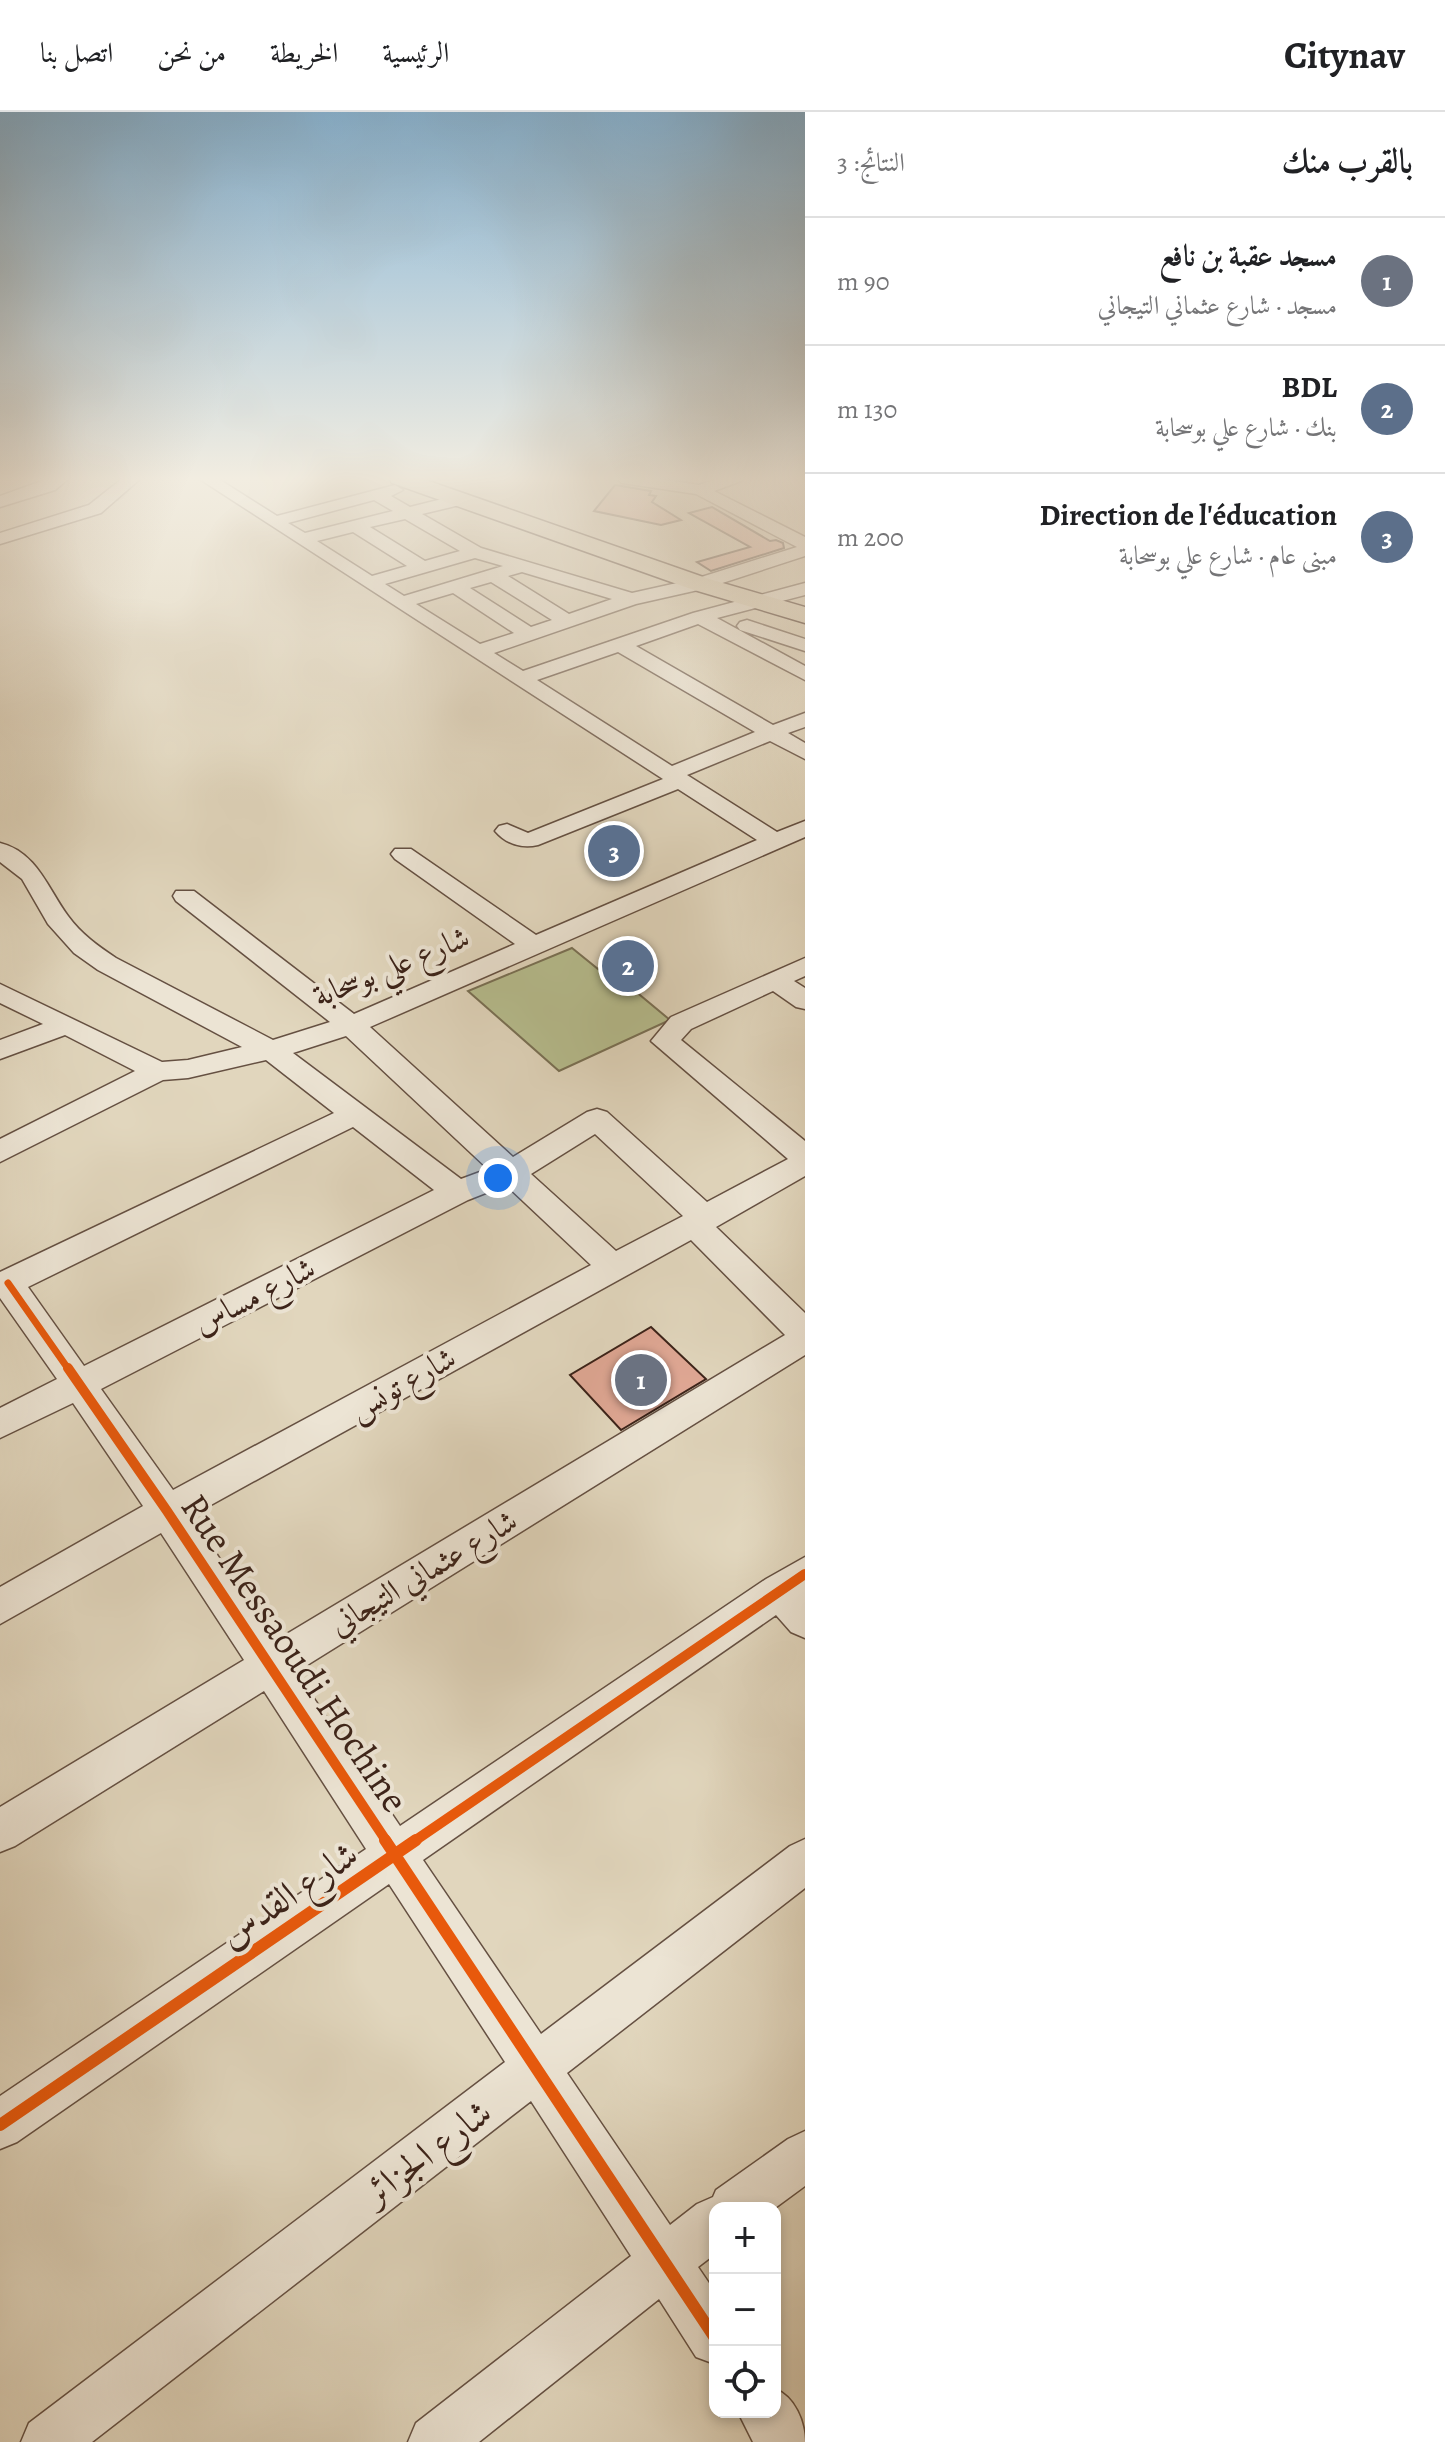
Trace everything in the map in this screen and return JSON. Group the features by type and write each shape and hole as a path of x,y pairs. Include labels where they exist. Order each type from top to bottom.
{"main road":[{"path":"708,587 805,615"}],"street":[{"path":"379,587 775,841"},
{"path":"403,602 453,587"},
{"path":"456,587 529,634"},
{"path":"512,587 567,621"},
{"path":"531,599 567,587"},
{"path":"590,587 631,599"},
{"path":"480,651 631,599 687,587"},
{"path":"523,678 706,615 805,589"},
{"path":"706,615 805,645"},
{"path":"706,615 805,674"},
{"path":"620,645 805,752"},
{"path":"507,831 525,840 540,837 805,719"},
{"name":"شارع علي بوسحابة","path":"0,1152 158,1071 188,1069 271,1050 351,1025 805,828"},
{"path":"0,850 32,875 57,919 83,948 175,1002 271,1050 457,1192"},
{"path":"403,854 534,946"},
{"path":"185,896 351,1025 614,1268"},
{"path":"805,966 795,989 703,1034 668,1039 805,1160"},
{"path":"0,992 158,1071"},
{"path":"0,1050 66,1025"},
{"path":"4,1285 354,1115"},
{"name":"شارع مساس","path":"0,1424 457,1192 511,1172 597,1119 701,1222"},
{"name":"شارع تونس","path":"0,1607 167,1511 701,1222 805,1160"},
{"path":"701,1222 805,1336"},
{"name":"Rue Messaoudi Hochine","path":"4,1285 79,1383 167,1511 709,2329"},
{"name":"شارع عثماني التيجاني","path":"0,1831 805,1336"},
{"name":"شارع القدس","path":"0,2125 396,1854 796,1595"},
{"name":"شارع الجزائر","path":"48,2442 805,1861"},
{"path":"742,2202 805,2156"},
{"path":"435,2442 709,2226"},
{"path":"769,2418 785,2442"}],"green space":[{"path":"572,948 598,969 605,966 670,1020 559,1071 468,991"}],"building":[{"path":"651,1327 706,1379 621,1430 570,1375"}],"cycle path":[{"path":"8,1283 167,1511 709,2329"},
{"path":"0,2125 805,1574"}],"place":[{"name":"Direction de l'éducation","path":"614,851"},
{"name":"BDL","path":"628,966"},
{"name":"مسجد عقبة بن نافع","path":"641,1380"}]}
